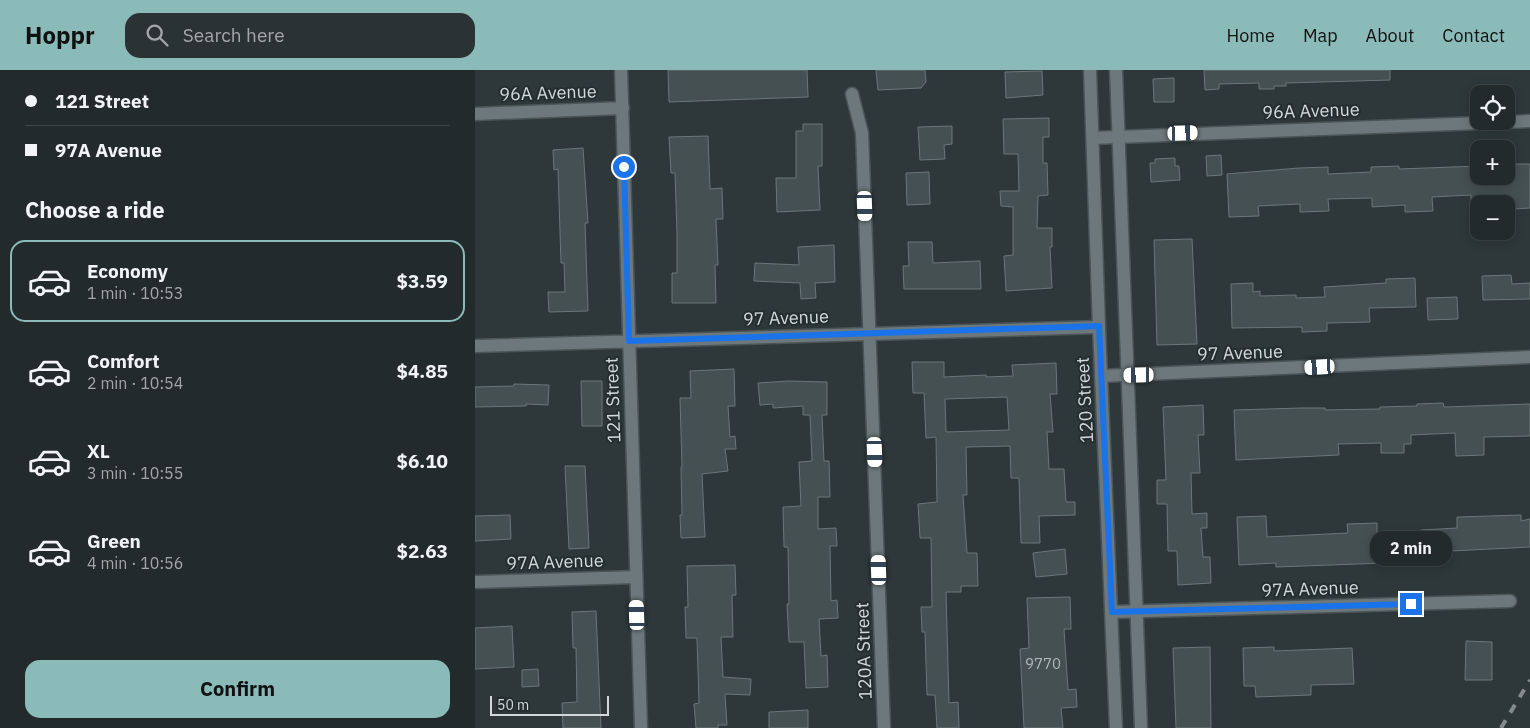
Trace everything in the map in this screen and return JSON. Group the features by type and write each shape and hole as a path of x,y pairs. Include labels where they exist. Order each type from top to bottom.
{"street":[{"name":"121 Street","path":"621,70 641,728"},
{"name":"120 Street","path":"1090,70 1116,728"},
{"path":"1116,70 1141,728"},
{"name":"120A Street","path":"852,94 862,133 871,333 884,728"},
{"name":"96A Avenue","path":"475,114 623,108"},
{"name":"96A Avenue","path":"1093,138 1530,122"},
{"name":"97 Avenue","path":"475,346 1099,326"},
{"name":"97 Avenue","path":"1101,376 1530,357"},
{"name":"97A Avenue","path":"475,582 636,578"},
{"name":"97A Avenue","path":"1112,612 1510,601"}],"building":[{"path":"668,70 807,70 808,97 669,102"},
{"path":"876,70 925,70 926,82 921,88 878,90"},
{"path":"1204,70 1390,70 1390,80 1286,83 1286,86 1274,86 1274,89 1259,89 1259,83 1219,84 1219,89 1205,90"},
{"path":"1042,71 1043,95 1006,98 1005,72"},
{"path":"1174,78 1174,102 1154,102 1153,79"},
{"path":"1049,118 1049,137 1043,137 1043,163 1047,163 1048,195 1038,196 1037,228 1052,228 1052,247 1050,247 1052,288 1006,291 1004,256 1013,255 1013,207 1001,206 1000,191 1019,191 1018,154 1004,154 1003,119"},
{"path":"803,124 822,124 822,166 818,166 820,210 777,212 776,178 796,178 796,131 803,131"},
{"path":"952,126 952,144 944,145 945,159 920,160 918,127"},
{"path":"708,136 710,189 722,188 723,219 716,219 718,265 715,265 716,303 672,303 672,273 677,273 677,233 675,173 671,173 669,137"},
{"path":"583,148 588,223 585,223 588,311 549,312 548,292 565,292 564,263 561,263 558,169 554,170 553,150"},
{"path":"1221,155 1222,175 1207,176 1206,156"},
{"path":"1175,158 1175,166 1179,166 1180,180 1151,182 1150,163 1155,163 1155,159"},
{"path":"1515,164 1530,164 1530,208 1515,209 1515,195 1432,197 1433,211 1405,212 1405,205 1372,207 1372,198 1328,199 1329,211 1300,212 1300,204 1258,206 1259,216 1229,217 1227,174 1328,167 1328,174 1371,172 1371,167 1399,166 1399,169 1470,166 1470,185 1515,185"},
{"path":"929,172 930,204 907,205 906,173"},
{"path":"1192,239 1197,344 1157,345 1154,240"},
{"path":"908,242 932,242 933,263 980,261 981,289 904,289 903,266 909,266"},
{"path":"834,245 835,282 815,283 816,298 801,299 800,283 754,281 755,263 799,265 798,247"},
{"path":"1511,275 1512,284 1530,283 1530,299 1483,300 1482,276"},
{"path":"1415,278 1416,307 1369,308 1370,322 1327,323 1327,331 1302,332 1302,327 1232,328 1231,284 1253,283 1253,292 1260,291 1260,296 1296,295 1296,298 1325,297 1324,287 1386,283 1386,279"},
{"path":"1457,297 1458,319 1428,320 1427,298"},
{"path":"912,362 944,362 944,377 1013,376 1012,365 1056,363 1057,394 1050,394 1053,432 1047,432 1049,469 1064,469 1066,502 1075,502 1075,515 1039,516 1040,543 1021,543 1019,478 1011,478 1010,446 966,447 967,495 963,495 967,553 977,553 978,586 961,586 961,592 946,592 949,703 958,702 959,728 937,728 935,695 927,695 925,632 922,632 921,607 932,607 931,538 920,538 918,504 937,502 936,437 926,438 924,393 913,393","holes":["1007,397 1009,430 946,432 945,399"]},
{"path":"734,369 735,406 728,406 730,437 735,436 736,449 725,449 728,471 702,474 705,537 681,538 682,467 680,398 691,398 690,371"},
{"path":"581,381 602,381 602,426 582,426"},
{"path":"788,381 827,382 827,415 822,415 824,461 829,461 830,497 818,497 818,529 836,528 837,546 830,546 831,601 837,600 838,618 819,619 821,656 827,655 828,687 806,688 804,642 789,642 787,604 789,604 788,547 784,547 783,507 801,506 799,462 812,461 810,415 803,415 803,406 773,408 773,404 760,405 758,383"},
{"path":"514,384 549,385 548,405 526,404 526,406 475,407 475,387 514,386"},
{"path":"1443,403 1444,407 1530,404 1530,436 1484,437 1484,455 1456,456 1455,433 1411,435 1411,444 1404,444 1404,453 1381,453 1381,443 1338,444 1339,455 1236,460 1234,410 1301,408 1325,408 1325,410 1380,409 1380,407"},
{"path":"1203,405 1204,435 1198,435 1200,473 1191,473 1192,514 1207,513 1207,528 1201,528 1203,557 1210,557 1211,583 1178,585 1177,551 1168,551 1167,504 1157,504 1157,480 1166,480 1163,407"},
{"path":"565,466 585,466 589,548 569,549"},
{"path":"510,515 511,539 475,541 475,516"},
{"path":"1521,515 1521,521 1530,519 1530,547 1412,553 1412,562 1276,567 1276,563 1239,565 1237,517 1266,516 1267,537 1348,533 1347,524 1377,523 1377,542 1421,540 1421,530 1457,528 1457,517"},
{"path":"1065,549 1067,574 1036,577 1033,553"},
{"path":"735,565 736,595 732,595 733,637 721,637 723,677 751,679 750,695 725,694 727,725 718,725 718,728 696,728 694,704 699,703 697,638 686,638 685,607 688,607 687,566"},
{"path":"1070,597 1071,629 1064,629 1068,690 1076,689 1077,707 1061,708 1063,728 1024,728 1020,649 1029,648 1027,598"},
{"path":"596,611 601,728 563,728 562,703 577,702 576,648 573,648 572,612"},
{"path":"512,626 514,667 475,669 475,628"},
{"path":"1466,641 1492,642 1492,680 1465,680"},
{"path":"1210,647 1211,728 1176,728 1173,648"},
{"path":"1274,647 1274,651 1352,648 1354,684 1311,685 1311,695 1256,697 1255,686 1244,686 1243,648"},
{"path":"538,669 539,686 522,687 522,670"},
{"path":"808,710 808,728 769,728 769,712"}],"railway":[{"path":"1501,728 1530,680"}],"route":[{"path":"624,167 629,341 1099,326 1112,612 1411,604"}]}
